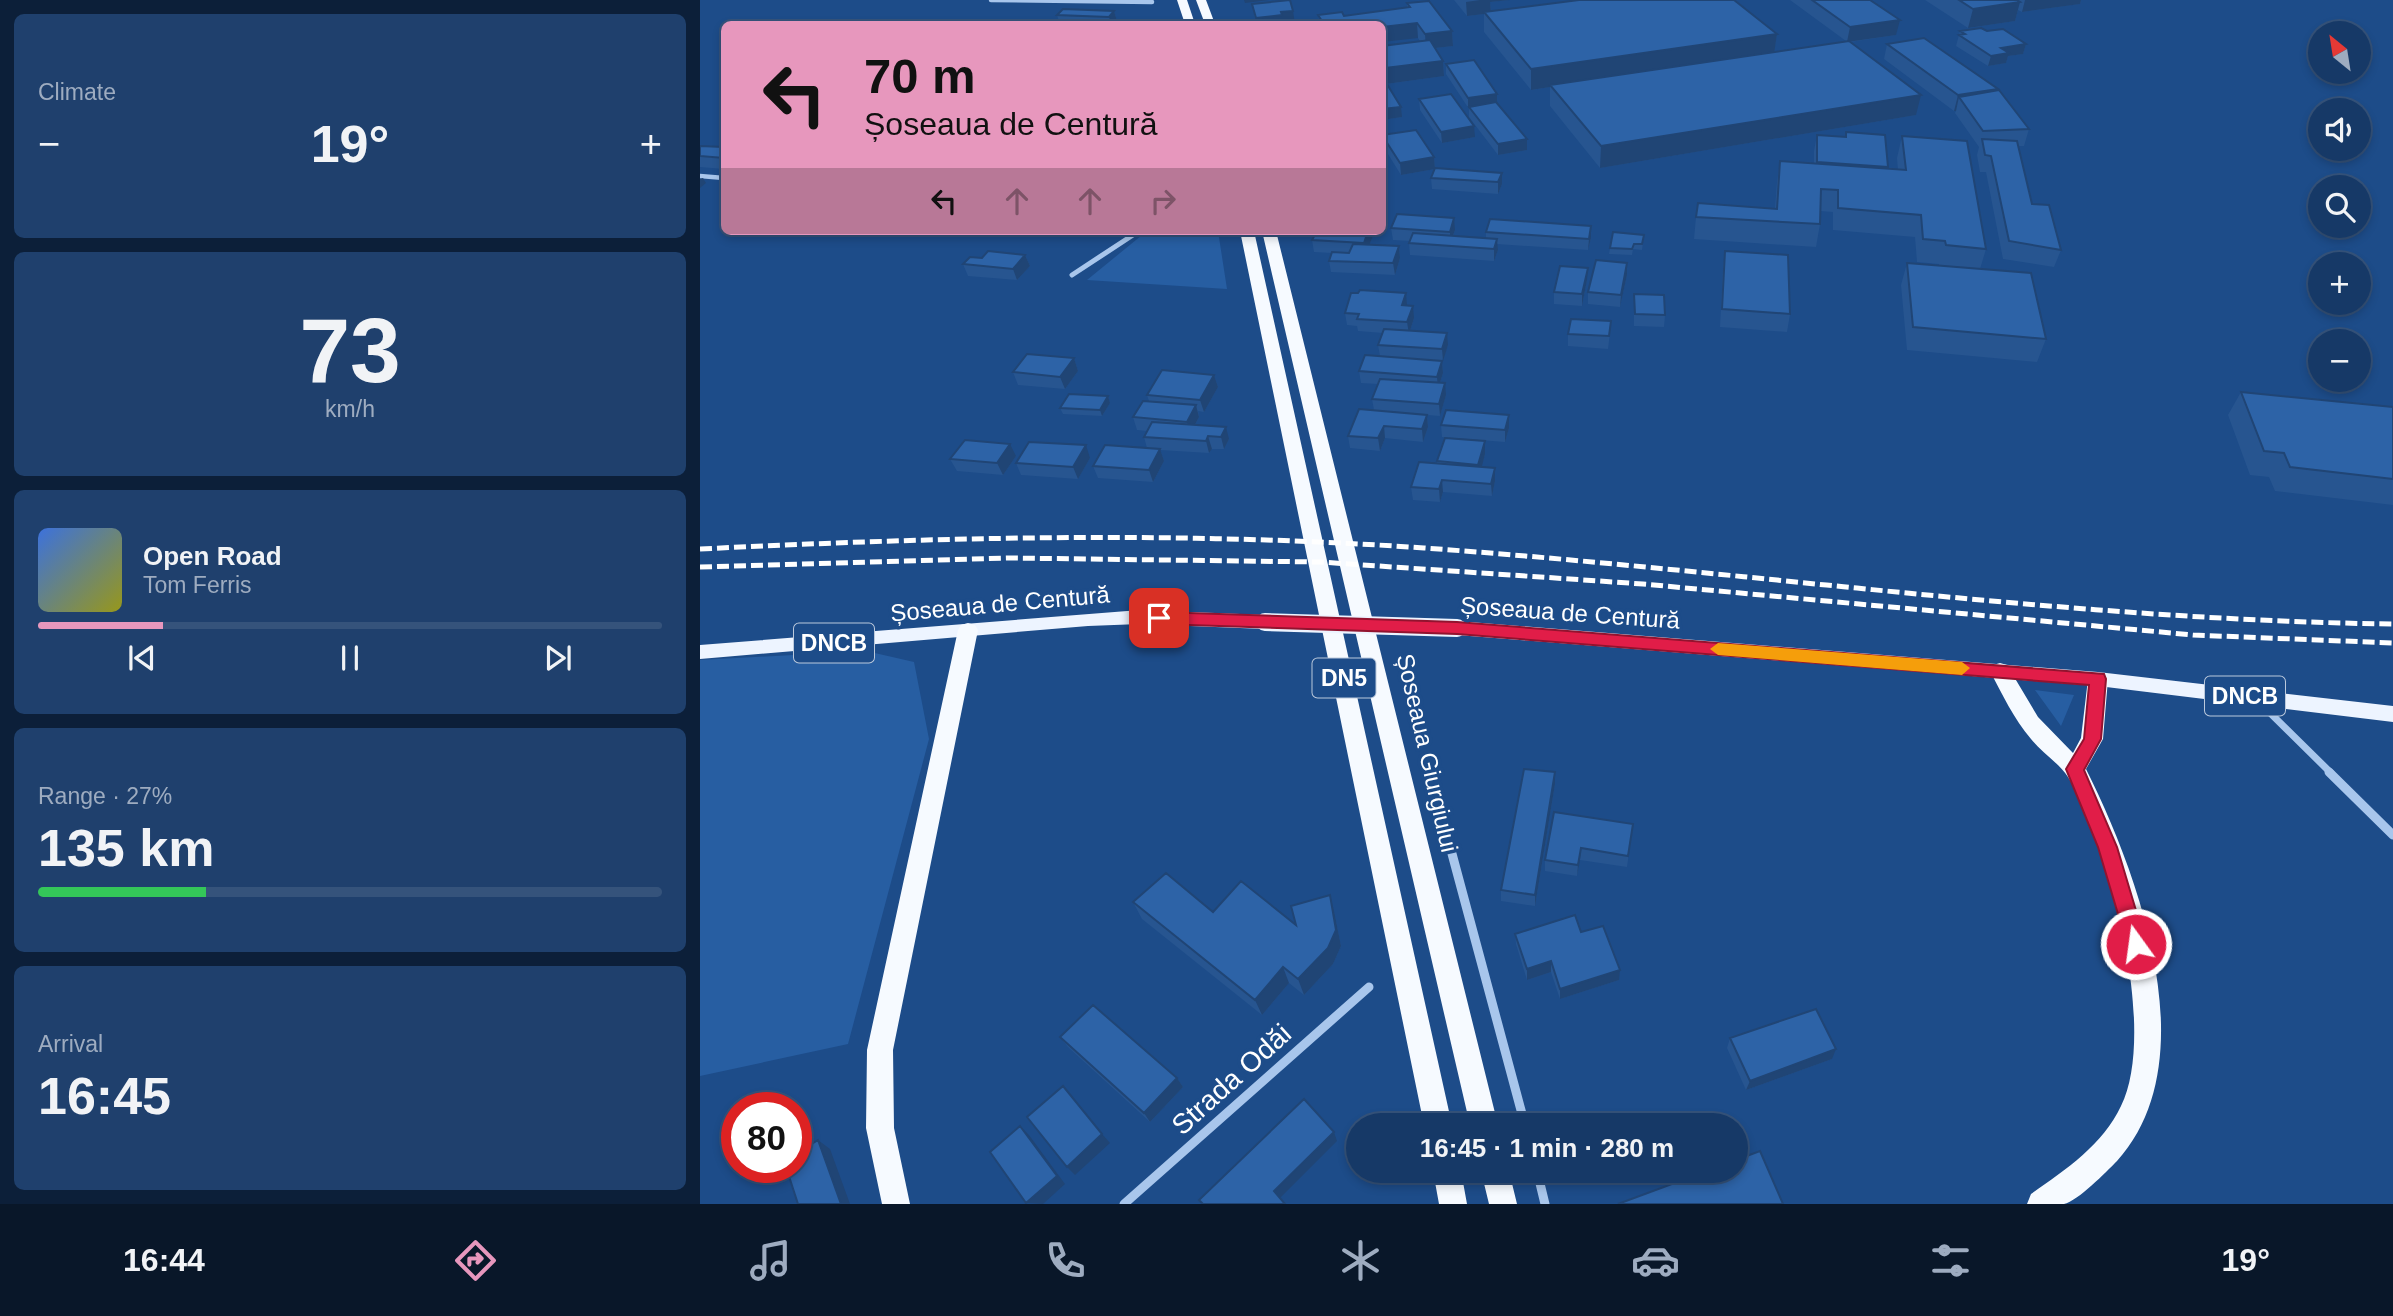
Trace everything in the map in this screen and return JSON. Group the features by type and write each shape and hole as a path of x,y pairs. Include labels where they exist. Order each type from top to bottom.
{"highway":[{"path":"1182,0 1189,21"},
{"path":"1200,0 1209,21"},
{"name":"DN5","path":"1248,235 1435,1113"},
{"name":"Șoseaua Giurgiului","path":"1270,235 1482,1113"},
{"path":"896,1204 884,1163 875,1099 880,1050 968,631"},
{"path":"2000,671 2042,737 2075,769 2092,804 2124,895 2146,999 2147,1050 2139,1097 2116,1140 2085,1175 2041,1204"},
{"path":"2075,769 2092,739 2098,679"},
{"path":"1450,1183 1454,1204"},
{"path":"1498,1183 1503,1204"}],"main road":[{"name":"Șoseaua de Centură","path":"700,652 1140,617 1457,628 2098,679 2393,714"}],"street":[{"path":"991,0 1152,2"},
{"path":"700,176 721,178"},
{"path":"1072,275 1133,235"},
{"path":"2254,698 2393,835"},
{"path":"1427,759 1522,1113"},
{"name":"Strada Odăi","path":"1124,1204 1369,987"},
{"path":"1540,1183 1545,1204"}],"shaded area":[{"path":"1142,235 1219,235 1227,289 1087,280"},
{"path":"866,651 914,662 929,739 848,1044 700,1076 700,660"},
{"path":"2035,690 2074,695 2061,726"}],"building":[{"path":"1290,0 1293,11 1256,18 1252,4"},
{"path":"1579,0 1734,0 1777,34 1531,69 1484,12"},
{"path":"1812,0 1870,0 1900,20 1850,27"},
{"path":"1959,0 2017,0 2020,2 1973,9"},
{"path":"1429,1 1452,31 1425,34 1417,23 1386,27 1386,21 1322,21 1318,15 1342,12 1344,16 1410,7 1407,3"},
{"path":"1063,9 1114,11 1109,17 1057,15"},
{"path":"1981,28 1987,31 2003,29 2026,44 2001,48 2009,53 1991,56 1959,35 1965,34 1960,31"},
{"path":"1924,38 1998,89 1958,95 1887,44"},
{"path":"1430,40 1443,61 1386,68 1386,46"},
{"path":"1849,41 1921,95 1601,146 1550,85"},
{"path":"1474,60 1497,94 1468,98 1446,64"},
{"path":"1386,83 1401,107 1386,109"},
{"path":"1999,90 2029,129 1983,131 1959,97"},
{"path":"1451,94 1474,126 1441,132 1419,99"},
{"path":"1496,102 1527,139 1498,144 1469,107"},
{"path":"1416,130 1434,157 1400,163 1386,141 1386,134"},
{"path":"1846,132 1885,135 1888,167 1817,162 1817,135 1846,137"},
{"path":"1902,136 1967,141 1986,249 1946,245 1945,241 1923,239 1921,215 1838,208 1838,190 1821,189 1820,224 1696,217 1698,203 1777,209 1780,161 1906,170"},
{"path":"1982,139 2017,141 2032,204 2049,205 2061,250 2009,241 1991,156 1985,155"},
{"path":"700,146 721,147 721,158 700,156"},
{"path":"1435,168 1502,173 1498,182 1431,178"},
{"path":"1397,214 1454,218 1450,232 1391,228"},
{"path":"1490,219 1591,226 1589,239 1486,232"},
{"path":"1613,232 1644,235 1642,244 1634,244 1632,249 1610,248"},
{"path":"1413,233 1497,239 1494,249 1409,243"},
{"path":"1315,235 1367,235 1364,243 1312,240"},
{"path":"1353,244 1399,246 1393,263 1329,261 1332,252 1349,253"},
{"path":"988,251 1025,255 1013,269 963,264 970,257 982,258"},
{"path":"1725,251 1788,255 1790,314 1722,309"},
{"path":"1596,260 1627,263 1621,295 1588,292"},
{"path":"1907,263 2031,273 2046,339 1913,327"},
{"path":"1560,266 1588,268 1582,294 1554,292"},
{"path":"1360,290 1406,293 1402,305 1413,306 1407,322 1357,319 1359,314 1345,313 1351,293 1358,293"},
{"path":"1634,294 1664,295 1665,315 1635,314"},
{"path":"1571,319 1611,321 1609,336 1568,334"},
{"path":"1384,329 1447,333 1442,349 1378,345"},
{"path":"1027,354 1074,358 1060,377 1013,372"},
{"path":"1365,355 1442,361 1437,377 1359,371"},
{"path":"1162,370 1214,375 1200,400 1147,395"},
{"path":"1380,379 1445,383 1439,404 1372,399"},
{"path":"2241,392 2393,407 2393,479 2290,467 2284,453 2264,451"},
{"path":"1069,394 1108,396 1100,410 1060,408"},
{"path":"1143,401 1196,405 1187,422 1133,417"},
{"path":"1359,409 1427,415 1422,429 1384,426 1378,438 1348,436"},
{"path":"1446,410 1509,415 1505,430 1441,425"},
{"path":"1152,422 1226,427 1221,437 1208,436 1206,441 1144,437"},
{"path":"1445,438 1485,441 1478,465 1437,461"},
{"path":"965,440 1010,444 997,463 950,459"},
{"path":"1029,442 1086,445 1073,467 1016,463"},
{"path":"1105,445 1160,449 1149,470 1093,466"},
{"path":"1419,462 1495,468 1491,484 1442,480 1439,489 1411,487"},
{"path":"1524,769 1555,772 1535,895 1501,890"},
{"path":"1554,812 1633,824 1628,856 1581,848 1578,865 1545,860"},
{"path":"1166,873 1213,912 1241,881 1296,925 1291,906 1330,895 1336,930 1328,948 1298,979 1283,967 1255,1000 1133,902"},
{"path":"1575,915 1581,932 1603,926 1620,970 1560,989 1551,961 1527,969 1515,934"},
{"path":"1093,1005 1177,1078 1144,1113 1060,1037"},
{"path":"1816,1009 1836,1049 1750,1081 1730,1038"},
{"path":"1063,1086 1102,1134 1067,1167 1027,1117"},
{"path":"1304,1099 1334,1132 1274,1191 1285,1204 1203,1204 1199,1200"},
{"path":"1020,1126 1057,1176 1026,1203 990,1152"},
{"path":"818,1140 841,1204 798,1204 791,1183 812,1183 812,1144"},
{"path":"1760,1151 1783,1204 1618,1204 1675,1183 1748,1183 1748,1156"}],"railway":[{"path":"700,549 881,541 1062,538 1243,539 1334,543 1545,558 2150,614 2393,624"},
{"path":"700,567 1010,558 1320,562 1643,584 2193,635 2393,643"}],"slow traffic":[{"path":"1718,649 1962,668"}],"route":[{"path":"1159,618 1457,628 2098,679 2092,739 2075,769 2108,847 2136,944"}]}
